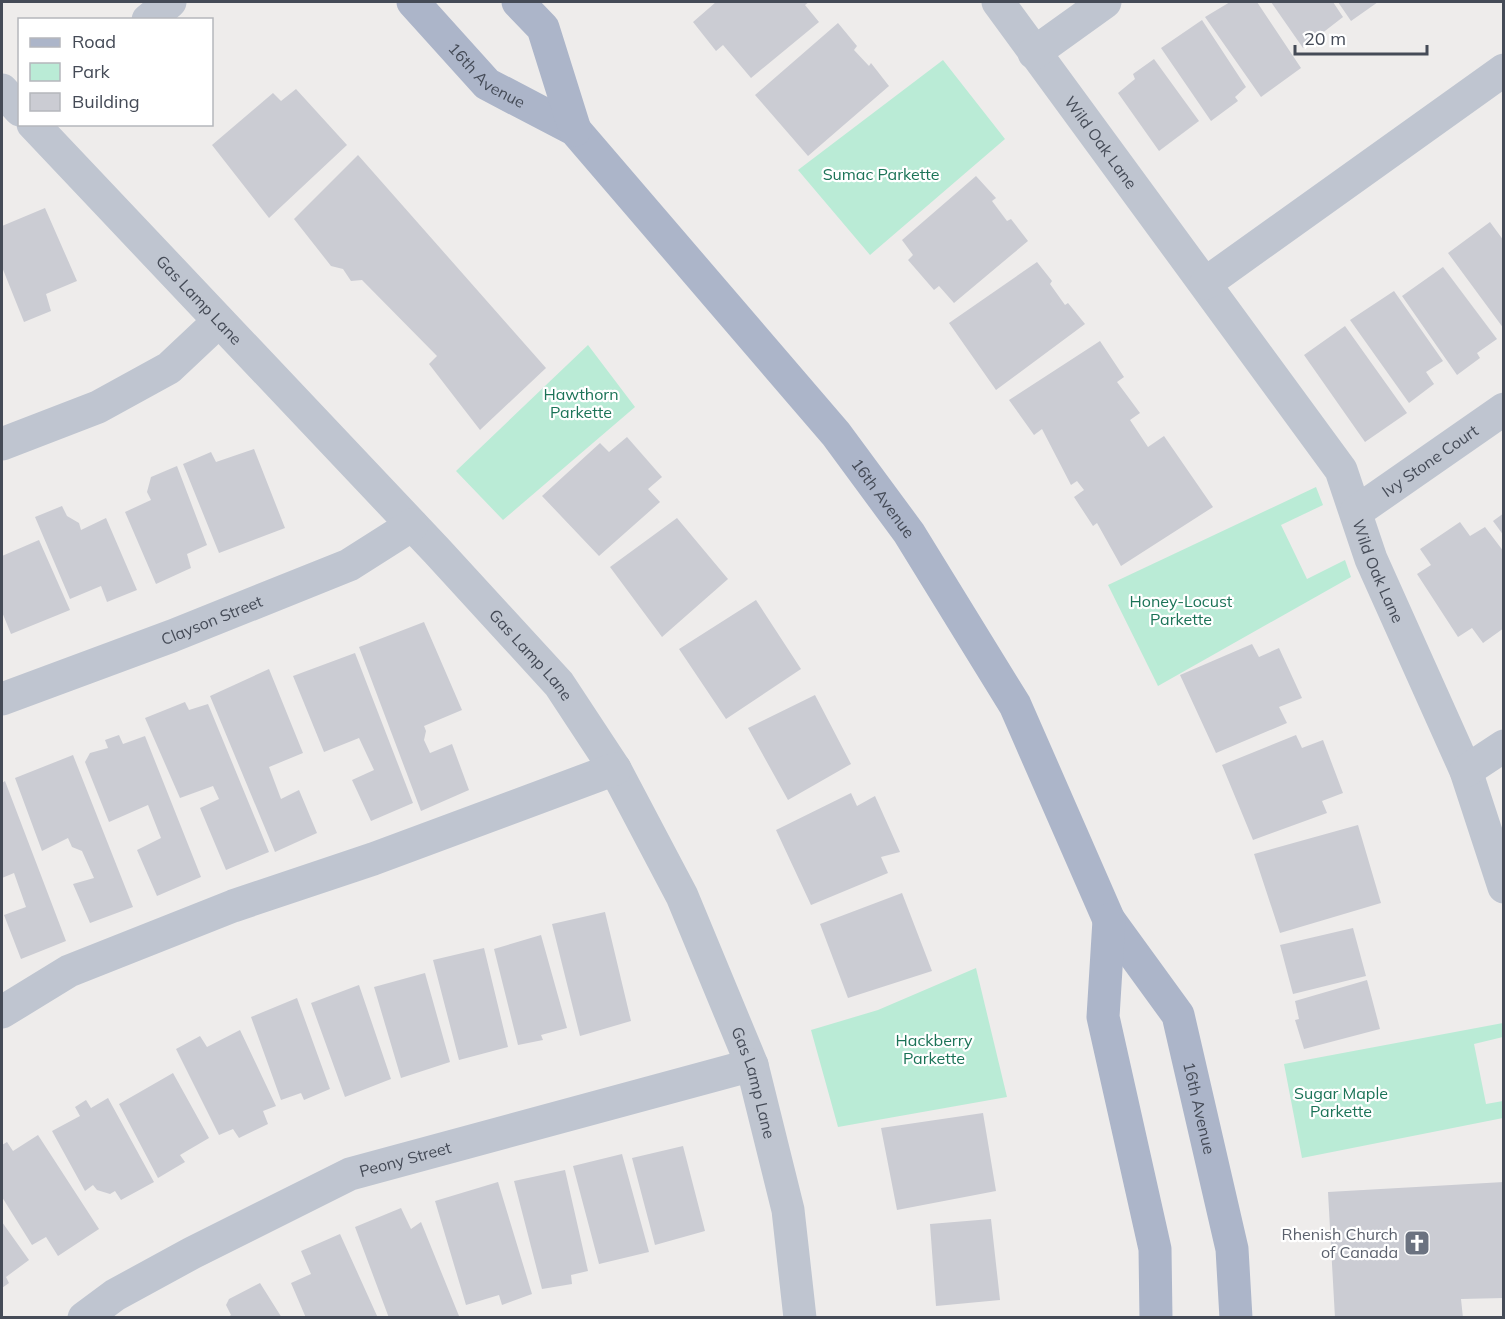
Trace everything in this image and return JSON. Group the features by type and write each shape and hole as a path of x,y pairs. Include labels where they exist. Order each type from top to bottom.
{"main road":[{"name":"16th Avenue","path":"413,2 487,84 574,130 836,434 909,533 1015,705 1109,920 1178,1016 1232,1250 1236,1317"},
{"name":"16th Avenue","path":"518,2 543,28 574,130"},
{"name":"16th Avenue","path":"1109,920 1103,1017 1155,1249 1156,1317"}],"street":[{"path":"150,18 170,2"},
{"name":"Wild Oak Lane","path":"998,2 1341,470 1371,559 1466,771 1503,887"},
{"path":"1034,52 1105,2"},
{"path":"1206,283 1503,70"},
{"name":"Gas Lamp Lane","path":"31,126 412,525 559,684 615,769 682,896 752,1065 788,1210 800,1317"},
{"path":"2,444 98,407 169,368 219,321"},
{"name":"Ivy Stone Court","path":"1356,512 1503,409"},
{"name":"Clayson Street","path":"2,699 172,636 350,565 412,525"},
{"path":"1466,771 1503,746"},
{"path":"2,1012 69,971 233,906 373,859 615,769"},
{"name":"Peony Street","path":"84,1317 115,1296 192,1253 350,1174 752,1065"}],"green space":[{"name":"Sumac Parkette","path":"943,60 1005,139 870,255 798,170"},
{"name":"Hawthorn Parkette","path":"588,345 635,407 503,520 456,471"},
{"name":"Honey-Locust Parkette","path":"1316,487 1323,505 1281,525 1307,579 1345,560 1351,577 1158,686 1108,585"},
{"name":"Hackberry Parkette","path":"976,968 1007,1097 838,1127 811,1030 878,1010"},
{"name":"Sugar Maple Parkette","path":"1503,1023 1503,1037 1474,1044 1486,1104 1503,1101 1503,1118 1302,1158 1284,1064"}],"building":[{"path":"716,2 809,2 805,5 819,22 751,78 723,45 716,51 693,22"},
{"path":"1230,2 1257,2 1301,68 1261,97 1205,17"},
{"path":"1271,2 1333,2 1343,17 1303,48"},
{"path":"1338,2 1378,2 1351,21"},
{"path":"1202,20 1246,87 1235,97 1238,101 1211,121 1161,48"},
{"path":"838,23 857,46 854,50 869,66 871,63 889,86 808,156 755,95"},
{"path":"1154,59 1199,121 1159,151 1118,93 1135,79 1133,74"},
{"path":"296,89 347,145 269,218 212,145 273,93 281,101"},
{"path":"358,155 546,368 480,430 429,364 437,356 362,280 351,281 343,269 331,266 294,219"},
{"path":"976,176 996,198 992,201 1007,221 1011,219 1028,241 954,303 939,286 934,290 908,260 913,255 902,240"},
{"path":"45,208 77,281 46,294 51,311 24,322 2,267 2,226"},
{"path":"1490,222 1504,241 1504,329 1448,253"},
{"path":"1037,262 1052,281 1050,284 1065,305 1068,303 1085,324 996,390 949,323"},
{"path":"1443,267 1497,339 1477,353 1480,358 1457,375 1402,296"},
{"path":"1394,291 1443,361 1426,372 1434,384 1409,403 1350,320"},
{"path":"1345,326 1407,413 1365,442 1304,355"},
{"path":"1100,341 1124,377 1117,382 1140,413 1130,420 1148,447 1164,436 1213,507 1121,566 1097,523 1093,526 1074,497 1084,490 1077,481 1071,485 1042,429 1034,435 1009,400"},
{"path":"627,437 662,477 648,489 660,502 599,556 542,496 600,443 609,452"},
{"path":"254,449 285,528 219,553 183,464 211,452 216,462"},
{"path":"177,466 207,545 187,554 191,568 156,584 125,512 151,500 147,492 151,477"},
{"path":"62,506 67,516 79,523 81,530 106,518 137,590 107,602 101,586 70,599 35,517"},
{"path":"1504,513 1504,536 1493,521"},
{"path":"677,518 728,579 662,637 610,567"},
{"path":"1460,522 1470,536 1485,527 1504,552 1504,628 1483,643 1472,628 1458,637 1417,574 1431,565 1420,549"},
{"path":"39,540 70,610 11,634 2,612 2,556"},
{"path":"756,600 801,669 726,719 679,649"},
{"path":"424,622 462,710 424,726 426,731 424,740 430,753 452,744 469,790 421,811 359,647"},
{"path":"1252,644 1259,657 1279,648 1302,698 1279,707 1287,723 1216,753 1180,675"},
{"path":"355,653 413,803 371,821 352,780 374,770 359,738 324,752 293,676"},
{"path":"269,669 303,753 269,767 281,799 299,790 317,833 275,852 210,696"},
{"path":"815,695 851,764 788,800 748,728"},
{"path":"185,702 189,710 208,704 269,852 226,870 200,808 219,799 213,786 180,798 145,718"},
{"path":"119,735 123,744 145,736 201,877 157,896 137,850 161,838 148,805 109,822 85,762 90,753 108,748 105,740"},
{"path":"1296,735 1302,748 1323,740 1343,793 1322,801 1327,813 1253,840 1222,765"},
{"path":"73,755 133,907 90,923 73,884 94,878 82,851 72,847 68,838 42,851 15,778"},
{"path":"5,781 66,941 21,959 4,915 26,907 14,873 2,878 2,783"},
{"path":"851,793 857,806 875,796 900,852 881,857 888,873 811,905 776,830"},
{"path":"1358,825 1381,903 1280,933 1254,854"},
{"path":"902,893 932,971 848,998 820,924"},
{"path":"605,912 631,1021 580,1036 552,924"},
{"path":"1353,928 1366,976 1293,994 1280,945"},
{"path":"541,935 567,1028 541,1035 543,1040 518,1045 494,949"},
{"path":"484,948 508,1047 459,1060 433,960"},
{"path":"425,973 450,1062 401,1078 374,987"},
{"path":"1367,980 1380,1029 1304,1049 1295,1020 1299,1019 1295,1001"},
{"path":"359,985 391,1079 345,1097 311,1003"},
{"path":"297,998 330,1089 304,1100 301,1093 281,1100 251,1017"},
{"path":"240,1030 276,1106 263,1111 268,1124 239,1138 233,1129 219,1135 176,1049 200,1036 207,1047"},
{"path":"173,1073 209,1138 180,1155 185,1162 158,1178 119,1104"},
{"path":"108,1098 154,1182 121,1200 115,1191 110,1194 97,1190 93,1185 85,1191 52,1131 80,1116 75,1107 86,1100 91,1108"},
{"path":"983,1113 996,1191 897,1210 881,1128"},
{"path":"38,1135 99,1229 58,1256 46,1237 32,1245 2,1197 2,1145 7,1142 13,1151"},
{"path":"683,1146 705,1231 655,1245 632,1158"},
{"path":"622,1154 649,1252 599,1264 573,1166"},
{"path":"565,1170 588,1271 571,1275 572,1284 542,1289 514,1181"},
{"path":"498,1182 532,1294 502,1305 499,1295 466,1305 435,1201"},
{"name":"Rhenish Church of Canada","path":"1504,1182 1504,1298 1461,1299 1463,1318 1335,1318 1328,1192"},
{"path":"401,1208 411,1229 421,1222 459,1316 389,1318 355,1227"},
{"path":"991,1219 1000,1300 936,1306 930,1224"},
{"path":"2,1222 29,1260 6,1277 9,1283 2,1288"},
{"path":"340,1234 378,1318 306,1318 291,1283 311,1274 301,1251"},
{"path":"260,1283 282,1318 227,1318 231,1315 226,1305 229,1299"}],"place":[{"name":"Rhenish Church of Canada","path":"1417,1243"}]}
